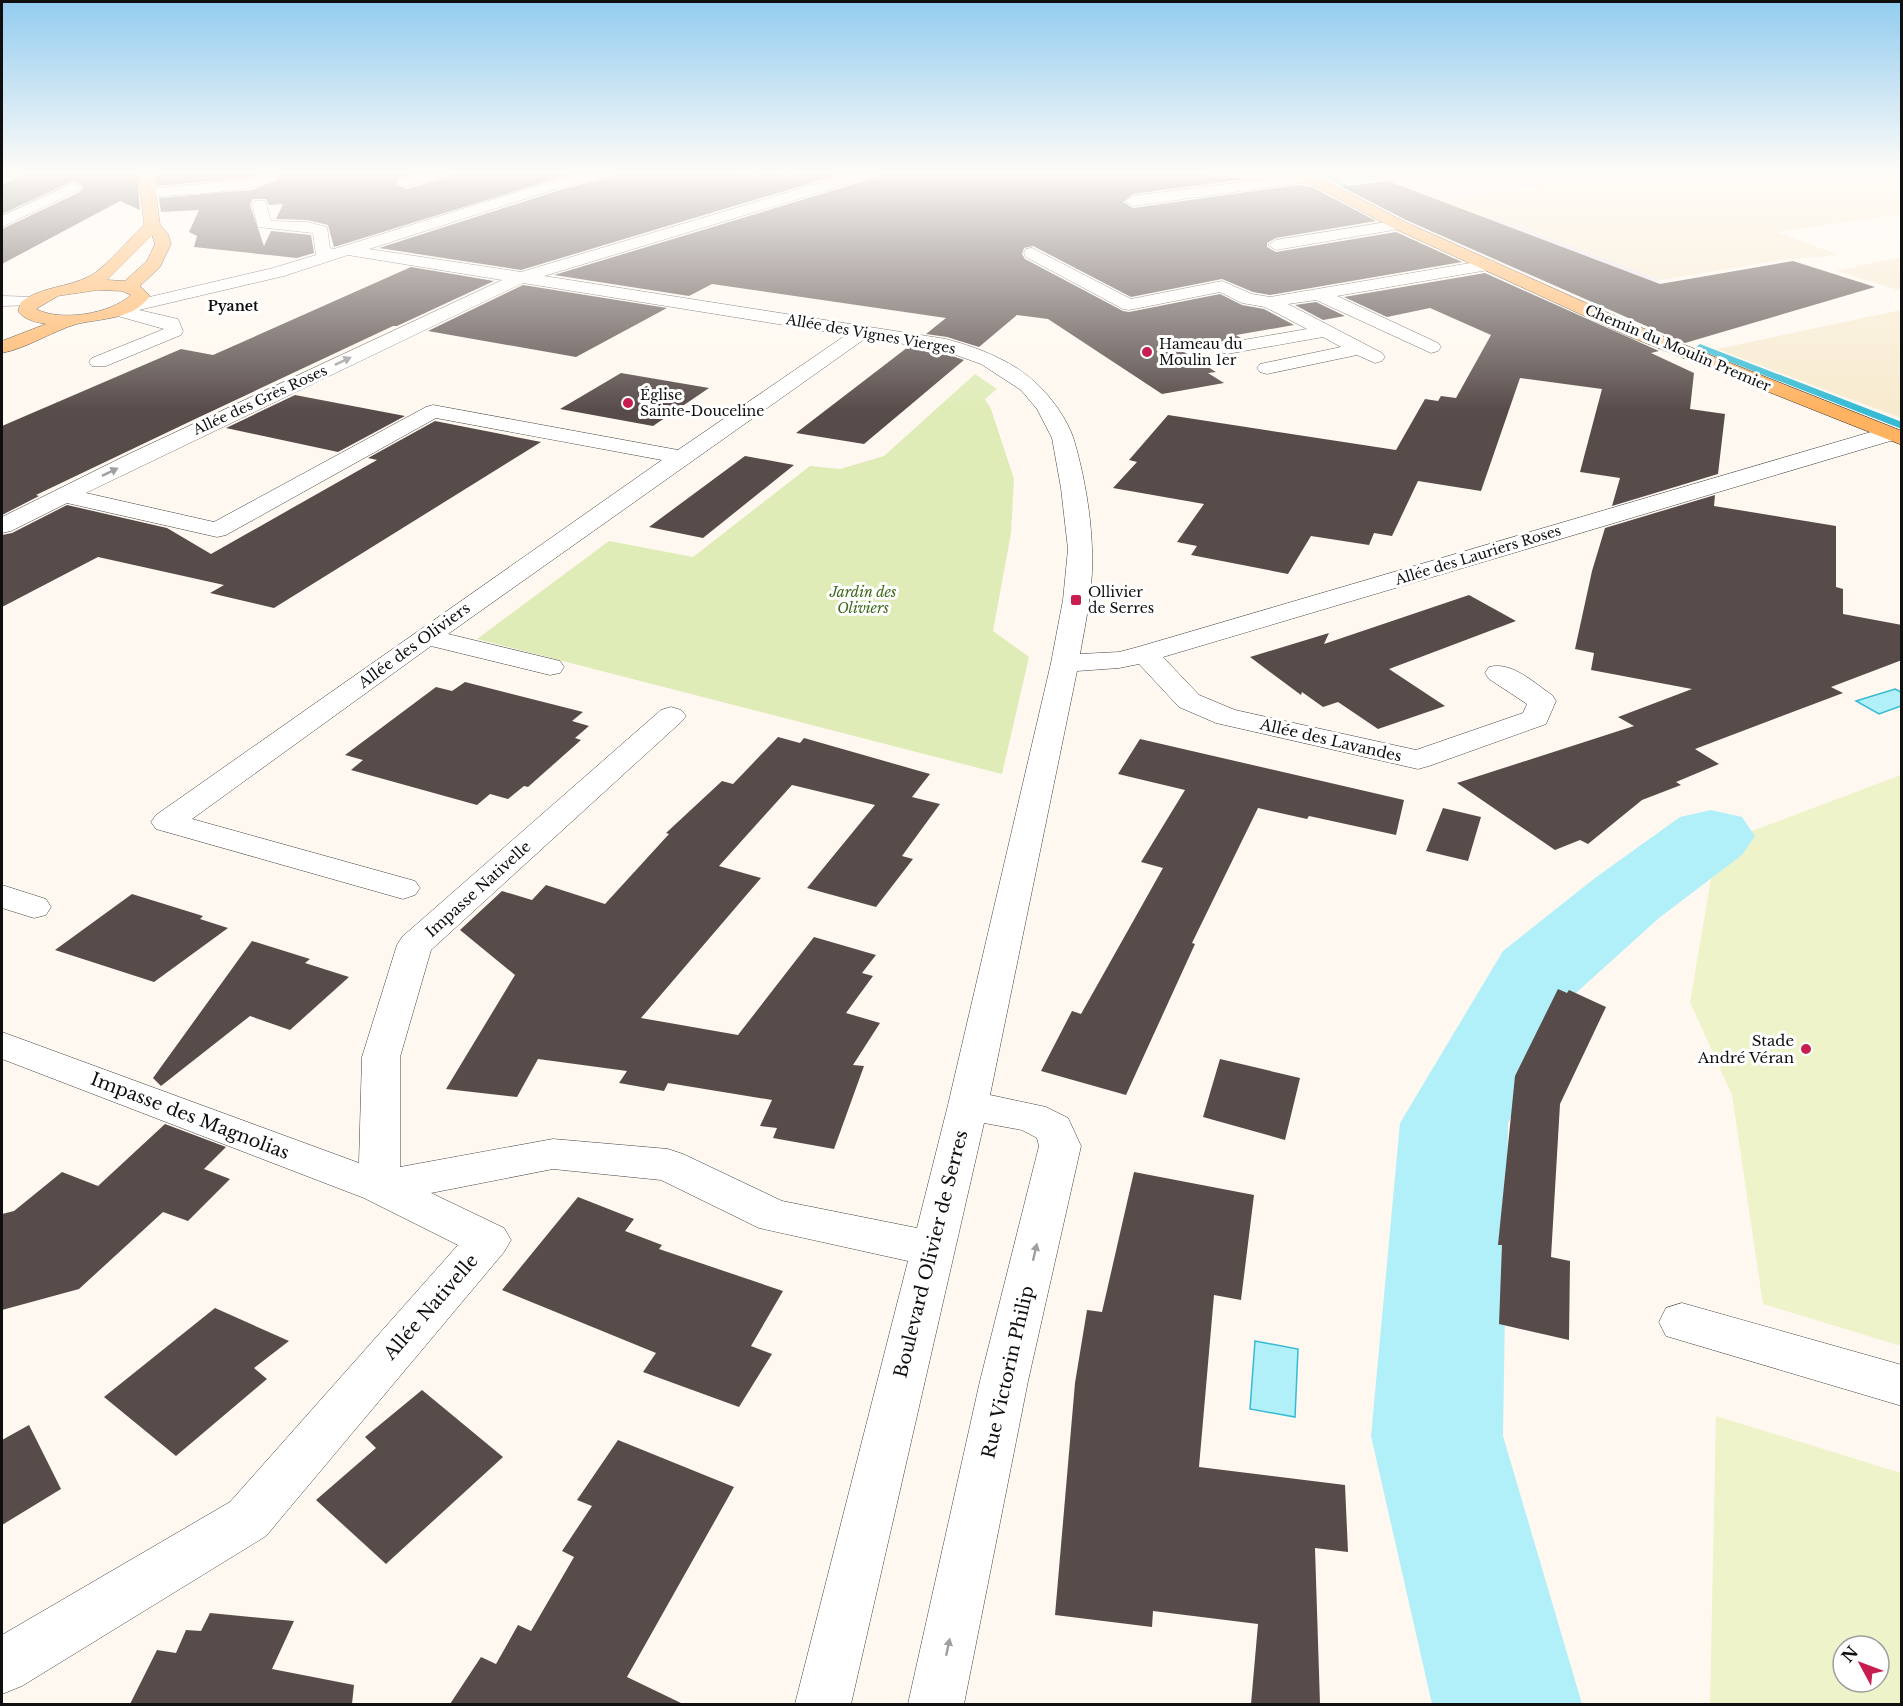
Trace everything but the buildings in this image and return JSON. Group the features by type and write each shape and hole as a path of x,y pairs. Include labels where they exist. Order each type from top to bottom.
{"main road":[{"path":"78,287 98,279 126,252"},
{"path":"134,289 154,263 159,252"},
{"name":"Chemin du Moulin Premier","path":"1458,252 1644,336 1895,437"},
{"path":"2,332 20,323 45,295 98,285 134,289 141,296 123,309 77,319 2,347"},
{"path":"32,308 44,319 77,319"}],"street":[{"path":"322,252 340,252"},
{"path":"123,309 231,283 340,252"},
{"name":"Allée des Vignes Vierges","path":"340,252 946,345 988,360 1028,386 1046,407 1063,438 1073,488 1080,549 1076,600 1036,803"},
{"name":"Allée des Grès Roses","path":"2,526 520,278 608,252"},
{"path":"1032,253 1129,304 1222,286 1248,298 1269,302 1367,353 1267,368"},
{"path":"1269,302 1488,265"},
{"path":"134,289 183,290 231,283"},
{"path":"1318,294 1431,347"},
{"path":"2,301 32,308"},
{"path":"99,362 174,331 171,323 123,309"},
{"name":"Allée des Oliviers","path":"403,888 167,822 680,457 864,331"},
{"path":"1227,348 1325,331"},
{"path":"64,495 217,530 433,411 680,457"},
{"name":"Allée des Lauriers Roses","path":"1065,663 1119,660 1145,654 1895,437"},
{"path":"426,637 550,667"},
{"name":"Allée des Lavandes","path":"1145,654 1189,701 1226,717 1418,760 1536,718 1542,701 1499,673"},
{"name":"Impasse Nativelle","path":"379,1187 381,1057 415,945 671,716"},
{"name":"Boulevard Olivier de Serres","path":"823,1704 968,1105 1036,803"},
{"path":"2,896 34,907"},
{"name":"Impasse des Magnolias","path":"2,1045 379,1187"},
{"name":"Rue Victorin Philip","path":"936,1704 1004,1382 1060,1146 1054,1129 1032,1117 968,1105"},
{"path":"379,1187 553,1155 668,1165 774,1216 932,1249"},
{"name":"Allée Nativelle","path":"2,1666 248,1519 489,1240 379,1187"},
{"path":"1682,1322 1902,1386"}],"shaded area":[{"path":"1487,252 1586,252 1661,280 1579,293"},
{"path":"1586,252 1830,252 1839,255 1782,260 1661,280"},
{"path":"1901,257 1901,291 1836,271"},
{"path":"1901,310 1901,418 1717,349"}],"green space":[{"name":"Jardin des Oliviers","path":"975,374 997,389 985,399 991,409 1014,479 1011,533 993,631 1029,657 1002,774 477,639 609,541 693,557 810,466 840,469 884,456"},
{"name":"Stade André Véran","path":"1902,775 1901,1346 1763,1304 1732,1095 1690,1002 1717,844"},
{"path":"1716,1416 1901,1473 1901,1704 1710,1704"}],"water":[{"path":"1895,689 1901,692 1901,706 1879,714 1856,701"},
{"path":"1255,1341 1298,1349 1295,1417 1250,1409"}],"waterway":[{"path":"1700,347 1902,426"},
{"path":"1507,1704 1437,1436 1454,1123 1537,974 1627,898 1711,836"}],"place":[{"name":"Hameau du Moulin 1er","path":"1147,352"},
{"name":"Église Sainte-Douceline","path":"628,403"},
{"name":"Ollivier de Serres","path":"1076,600"},
{"name":"Stade André Véran","path":"1806,1049"}],"district":[{"name":"Pyanet","path":"233,306"}]}
